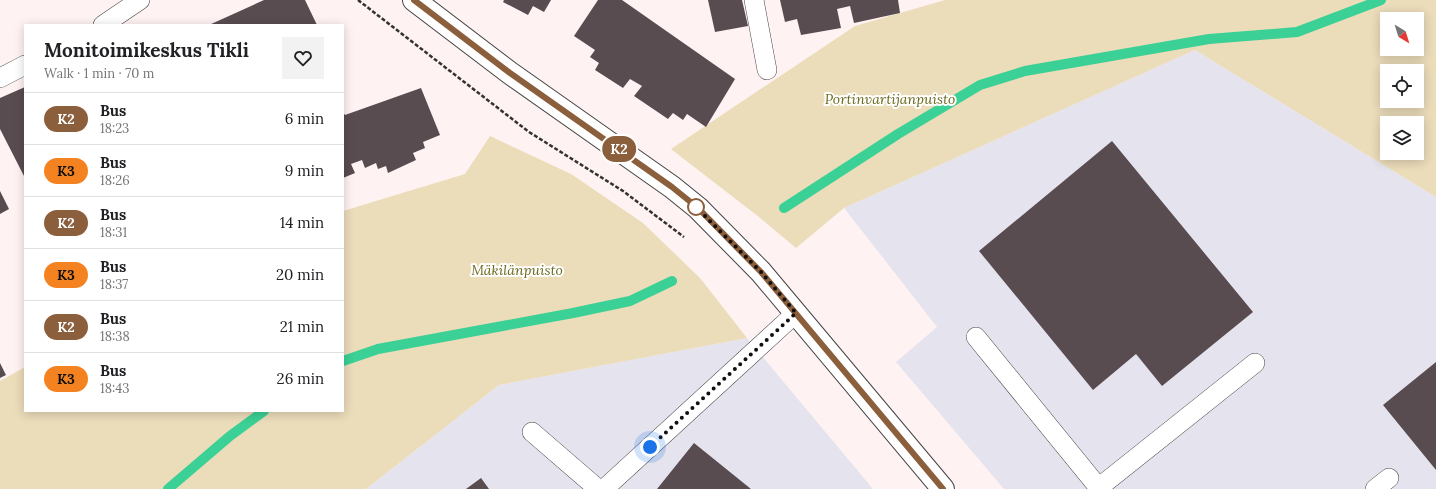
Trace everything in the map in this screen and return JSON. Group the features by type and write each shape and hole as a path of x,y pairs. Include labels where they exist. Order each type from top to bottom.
{"street":[{"path":"414,0 510,73 672,187 698,208 770,282 943,489"}],"lane":[{"path":"104,24 140,0"},
{"path":"754,0 767,70"},
{"path":"0,78 24,66"},
{"path":"604,489 796,313"},
{"path":"976,337 1098,488 1255,363"},
{"path":"532,432 598,489"}],"path":[{"path":"358,0 529,132 623,191 689,241"}],"shaded area":[{"path":"1195,50 1436,197 1436,489 1004,489 896,362 937,327 844,208"},
{"path":"747,338 873,489 366,489 499,385"}],"green space":[{"name":"Portinvartijanpuisto","path":"945,0 1436,0 1436,197 1195,50 844,208 796,248 759,217 671,149 855,26"},
{"name":"Mäkilänpuisto","path":"490,136 571,174 643,223 700,278 747,338 499,385 366,489 0,489 0,381 24,368 24,412 344,412 344,211 465,174"}],"building":[{"path":"264,0 305,0 317,24 211,24"},
{"path":"504,0 551,0 544,12 533,6 528,15 503,2"},
{"path":"598,0 622,0 735,79 706,127 687,114 683,120 673,113 668,119 634,96 642,86 630,79 623,88 595,70 599,63 590,57 595,50 574,36"},
{"path":"708,0 742,0 748,26 715,32"},
{"path":"780,0 898,0 900,13 854,23 850,6 837,9 841,28 801,35 797,19 785,22"},
{"path":"24,87 24,176 0,129 0,98"},
{"path":"421,88 440,135 423,142 425,148 413,153 416,160 388,173 386,166 378,169 376,163 365,168 362,160 351,164 355,173 344,178 344,114 345,115"},
{"path":"1112,141 1253,312 1162,386 1136,354 1093,390 979,251"},
{"path":"0,191 9,209 0,214"},
{"path":"1436,362 1436,470 1383,405"},
{"path":"0,363 6,375 0,378"},
{"path":"694,443 751,489 657,489"},
{"path":"481,478 489,489 466,489"}],"waterway":[{"path":"784,208 898,134 980,85 1025,71 1209,39 1297,32 1381,0"},
{"path":"344,361 378,349 630,301 672,281"},
{"path":"168,489 230,436 263,412"}],"bus line":[{"name":"K2","path":"414,0 510,73 672,187 698,208 761,272 943,489"}],"route":[{"path":"650,447 796,313 761,272 696,207"}]}
